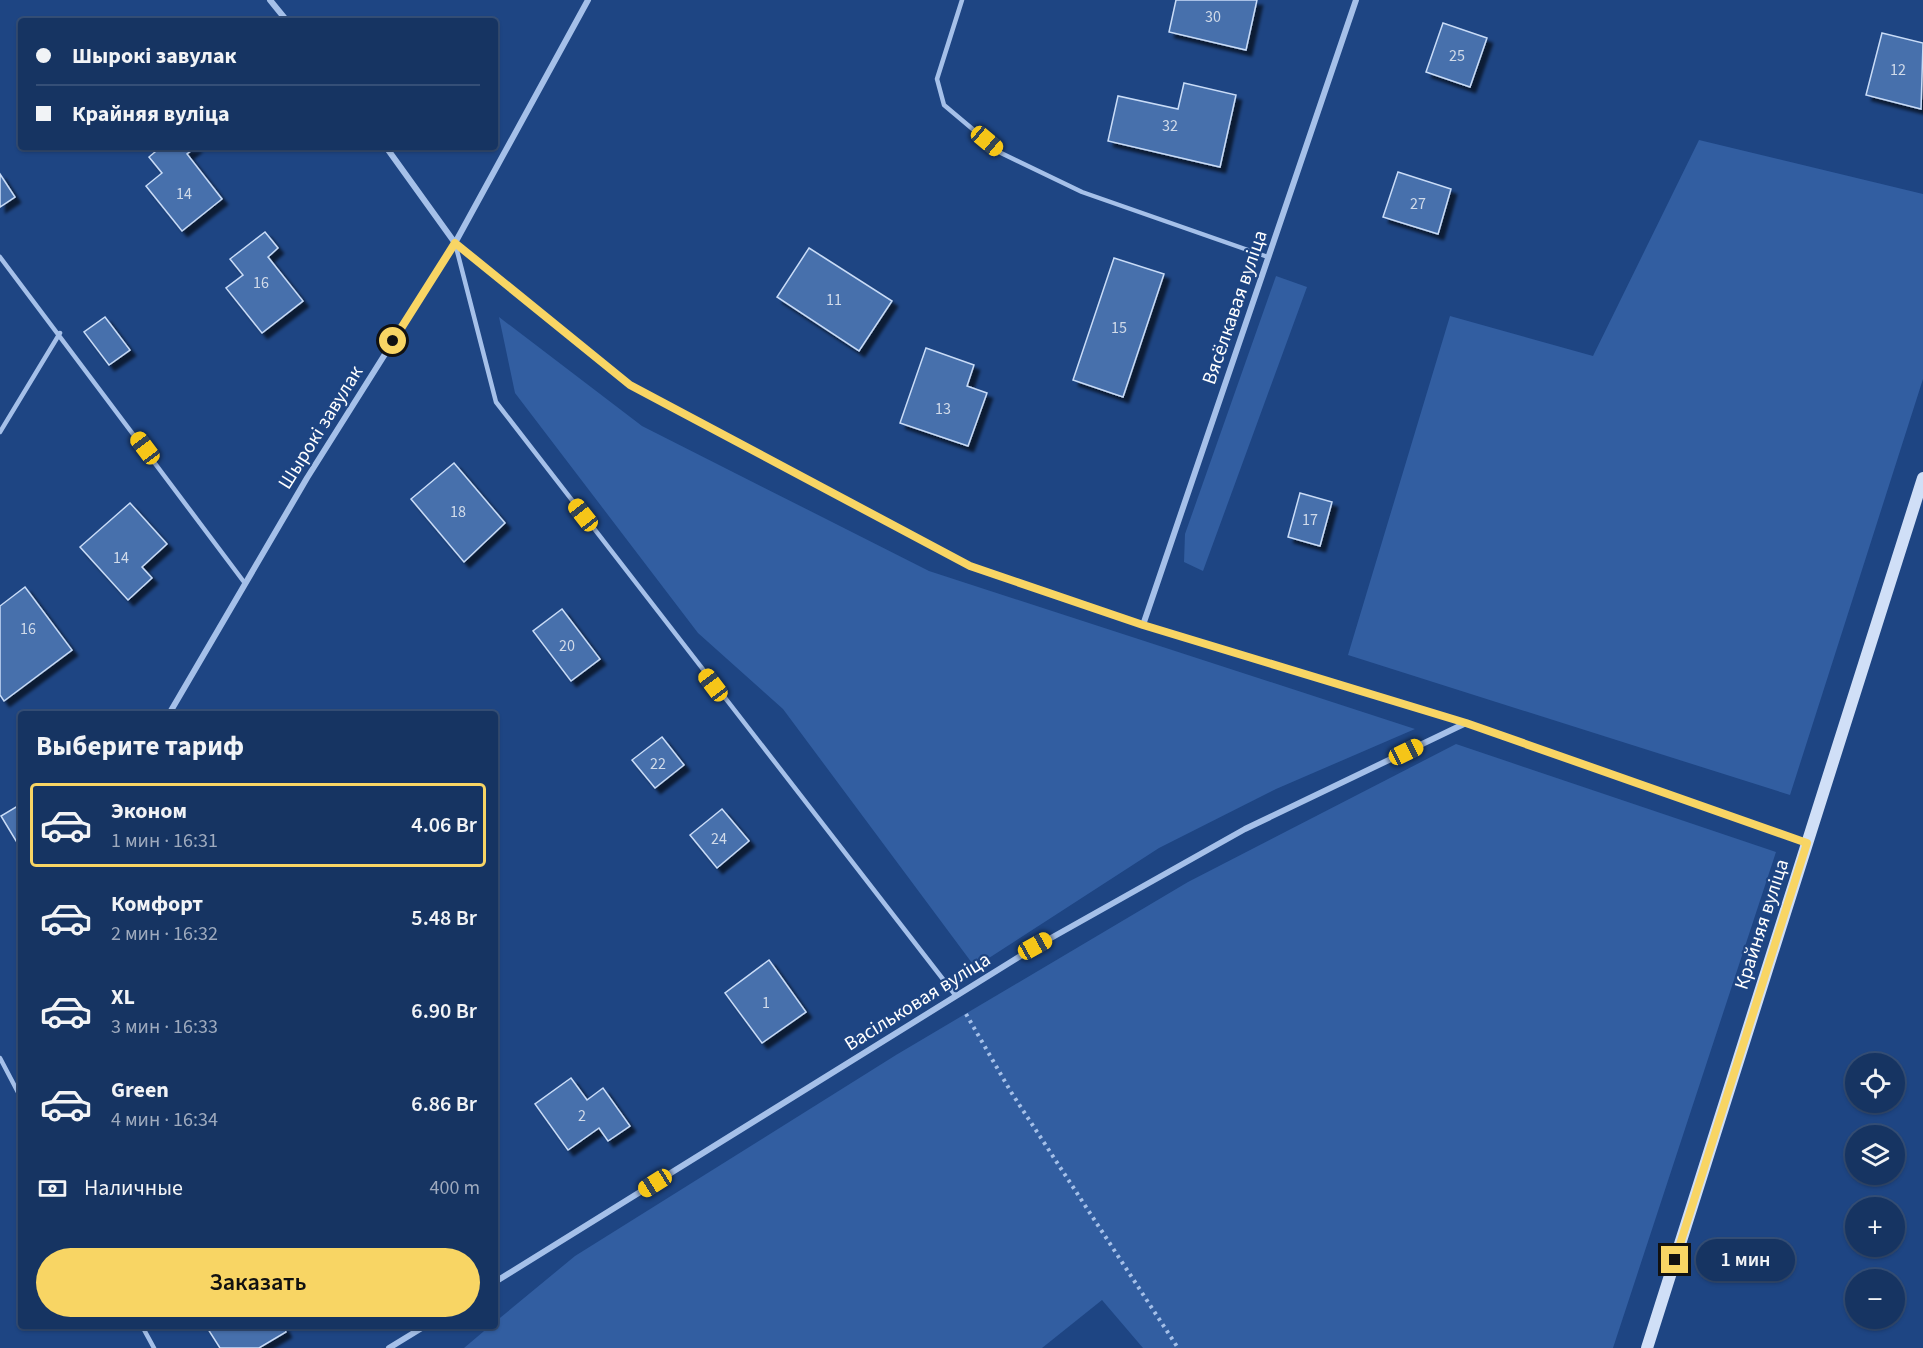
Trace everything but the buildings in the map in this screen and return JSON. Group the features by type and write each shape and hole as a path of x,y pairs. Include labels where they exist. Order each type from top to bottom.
{"street":[{"path":"270,0 285,18"},
{"name":"Шырокі завулак","path":"171,711 244,582 455,243 588,0"},
{"name":"Вясёлкавая вуліца","path":"1143,625 1356,0"},
{"path":"388,150 455,243 630,385 970,566 1143,625 1466,723 1807,843"},
{"name":"Крайняя вуліца","path":"1647,1348 1923,478"},
{"name":"Васільковая вуліца","path":"498,1280 1035,946 1245,829 1466,723"},
{"path":"389,1348 420,1329"}],"lane":[{"path":"962,0 937,79 944,105 984,139 1001,153 1082,192 1268,257"},
{"path":"455,243 496,402 956,996"},
{"path":"0,257 60,333 244,582"},
{"path":"0,432 60,333"},
{"path":"0,1058 18,1092"},
{"path":"144,1329 154,1348"}],"path":[{"path":"956,996 1011,1092 1178,1348"}],"shaded area":[{"path":"1699,140 1923,194 1923,379 1790,795 1348,655 1450,316 1593,356"},
{"path":"1276,276 1307,287 1203,571 1184,562 1185,534"},
{"path":"499,317 642,426 929,571 1415,729 1276,789 1159,848 975,967 783,709 698,633 515,393"},
{"path":"1456,744 1776,852 1613,1348 1143,1348 1102,1300 1042,1348 464,1348 486,1329 498,1329 498,1320 575,1256 896,1055 1188,882"}],"route":[{"path":"393,341 455,243 630,385 970,566 1143,625 1466,723 1807,843 1675,1260"}]}
